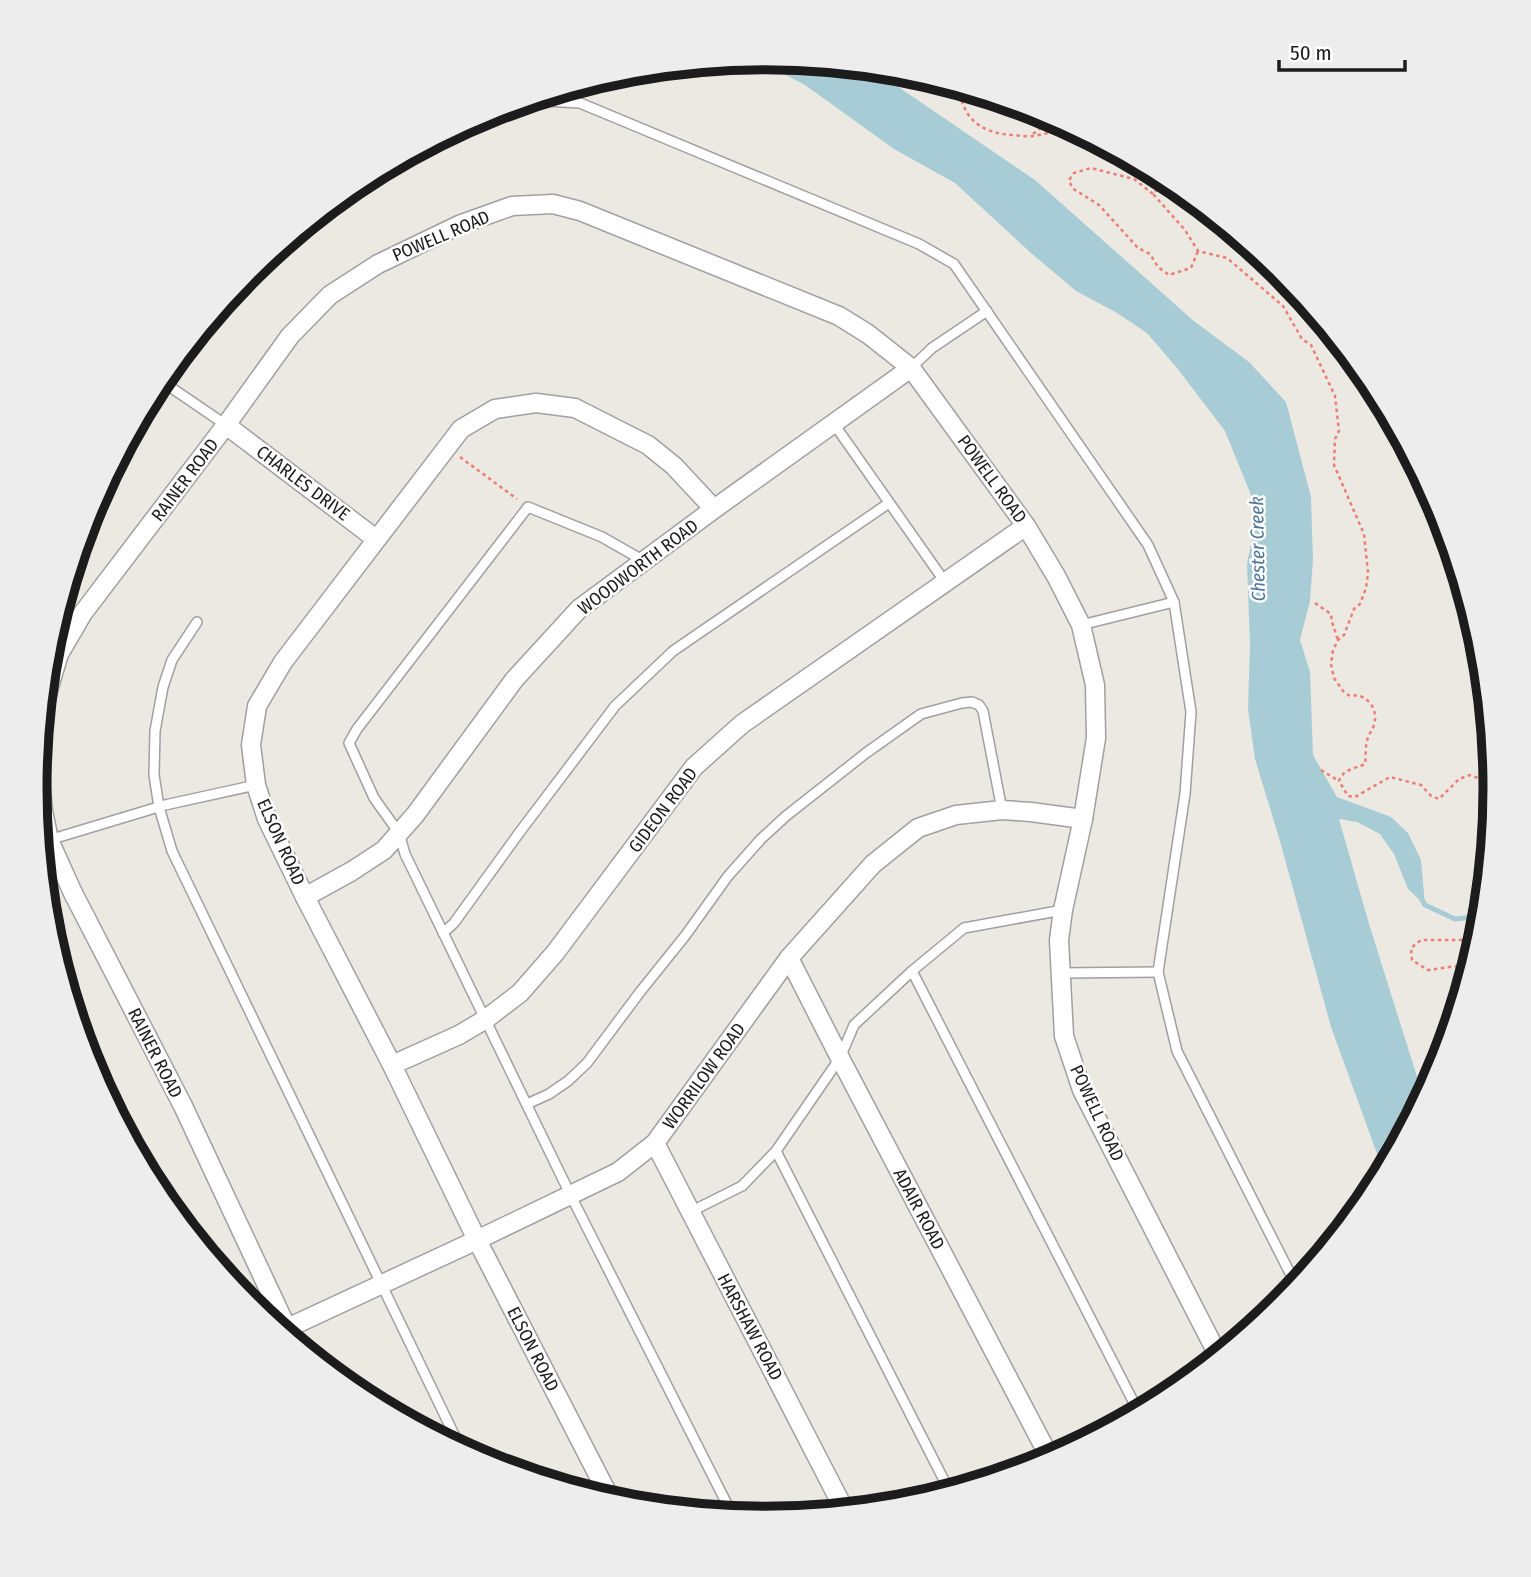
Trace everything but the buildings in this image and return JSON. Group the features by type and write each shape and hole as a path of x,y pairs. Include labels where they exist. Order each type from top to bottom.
{"street":[{"name":"POWELL ROAD","path":"226,425 290,336 330,295 378,264 459,225 512,206 554,204 580,211 838,316 869,334 911,368 1026,526 1081,625 1095,685 1096,737 1059,940 1064,1036 1082,1090 1215,1349"},
{"name":"WOODWORTH ROAD","path":"305,897 384,850 415,815 514,680 579,609 911,368"},
{"name":"ELSON ROAD","path":"604,1488 267,818 256,785 251,745 257,706 283,662 461,429 495,409 536,403 575,408 648,444 674,466 714,509"},
{"name":"CHARLES DRIVE","path":"226,425 376,539"},
{"name":"RAINER ROAD","path":"60,652 83,613 226,425"},
{"name":"GIDEON ROAD","path":"392,1065 459,1034 520,993 555,953 694,767 742,724 1026,526"},
{"name":"WORRILOW ROAD","path":"294,1330 381,1284 618,1172 655,1143 789,958 873,864 918,828 956,815 1002,810 1083,819"},
{"name":"RAINER ROAD","path":"50,841 73,893 183,1106 279,1316"},
{"name":"ADAIR ROAD","path":"789,958 1046,1450"},
{"name":"HARSHAW ROAD","path":"655,1143 841,1503"}],"lane":[{"path":"555,102 580,103 919,244 954,264 1148,545 1174,602 1191,712 1185,794 1158,972 1177,1051 1292,1277"},
{"name":"WOODWORTH ROAD","path":"911,368 932,348 987,312"},
{"name":"CHARLES DRIVE","path":"170,387 226,425"},
{"path":"834,424 946,582"},
{"path":"443,933 454,923 615,706 673,651 889,503"},
{"path":"644,561 602,537 528,508 349,743 374,798 399,833 405,854 571,1196 728,1505"},
{"path":"1081,625 1174,602"},
{"path":"197,622 172,660 163,687 155,731 154,775 159,807 172,851 456,1436"},
{"path":"527,1104 549,1094 587,1063 728,876 761,839 866,753 921,714 962,703 972,702 979,705 983,711 1002,810"},
{"path":"49,840 159,807 256,785"},
{"path":"690,1212 742,1186 776,1151 840,1058 854,1025 912,971 964,928 1063,910"},
{"path":"912,971 1135,1405"},
{"path":"1062,973 1158,972"},
{"path":"776,1151 946,1483"}],"path":[{"path":"960,98 967,114 980,127 998,134 1031,136 1053,131"},
{"path":"1031,136 1043,126"},
{"path":"1198,251 1191,268 1169,275 1158,267 1150,254 1138,248 1099,205 1072,188 1069,180 1074,173 1091,167 1134,179 1153,194 1185,230 1198,251 1227,258 1283,306 1302,339 1311,345 1335,396 1339,431 1335,439 1334,465 1364,534 1368,573 1360,604 1354,609 1344,635 1333,650 1331,664 1334,678 1343,691 1350,696 1366,699 1375,714 1375,723 1367,740 1366,764 1347,770 1339,781"},
{"path":"1153,194 1159,187"},
{"path":"447,447 528,508"},
{"path":"1315,603 1331,614 1338,640"},
{"path":"1321,770 1339,781 1348,796 1354,797 1391,777 1421,785 1431,796 1439,799 1459,779 1470,775 1484,783"},
{"path":"1461,965 1428,970 1412,960 1411,948 1420,940 1467,940"}],"water":[{"name":"Chester Creek","path":"777,70 859,76 890,81 1035,180 1195,322 1249,362 1286,402 1311,497 1313,560 1310,601 1300,640 1310,672 1313,755 1337,797 1391,817 1408,833 1421,860 1425,905 1408,889 1394,854 1380,834 1357,822 1339,819 1419,1085 1380,1161 1331,1027 1255,759 1248,709 1250,644 1247,564 1254,529 1255,505 1225,431 1147,333 1076,291 955,183 894,149 805,85"}],"waterway":[{"path":"1422,900 1425,905 1455,919 1472,917"}]}
